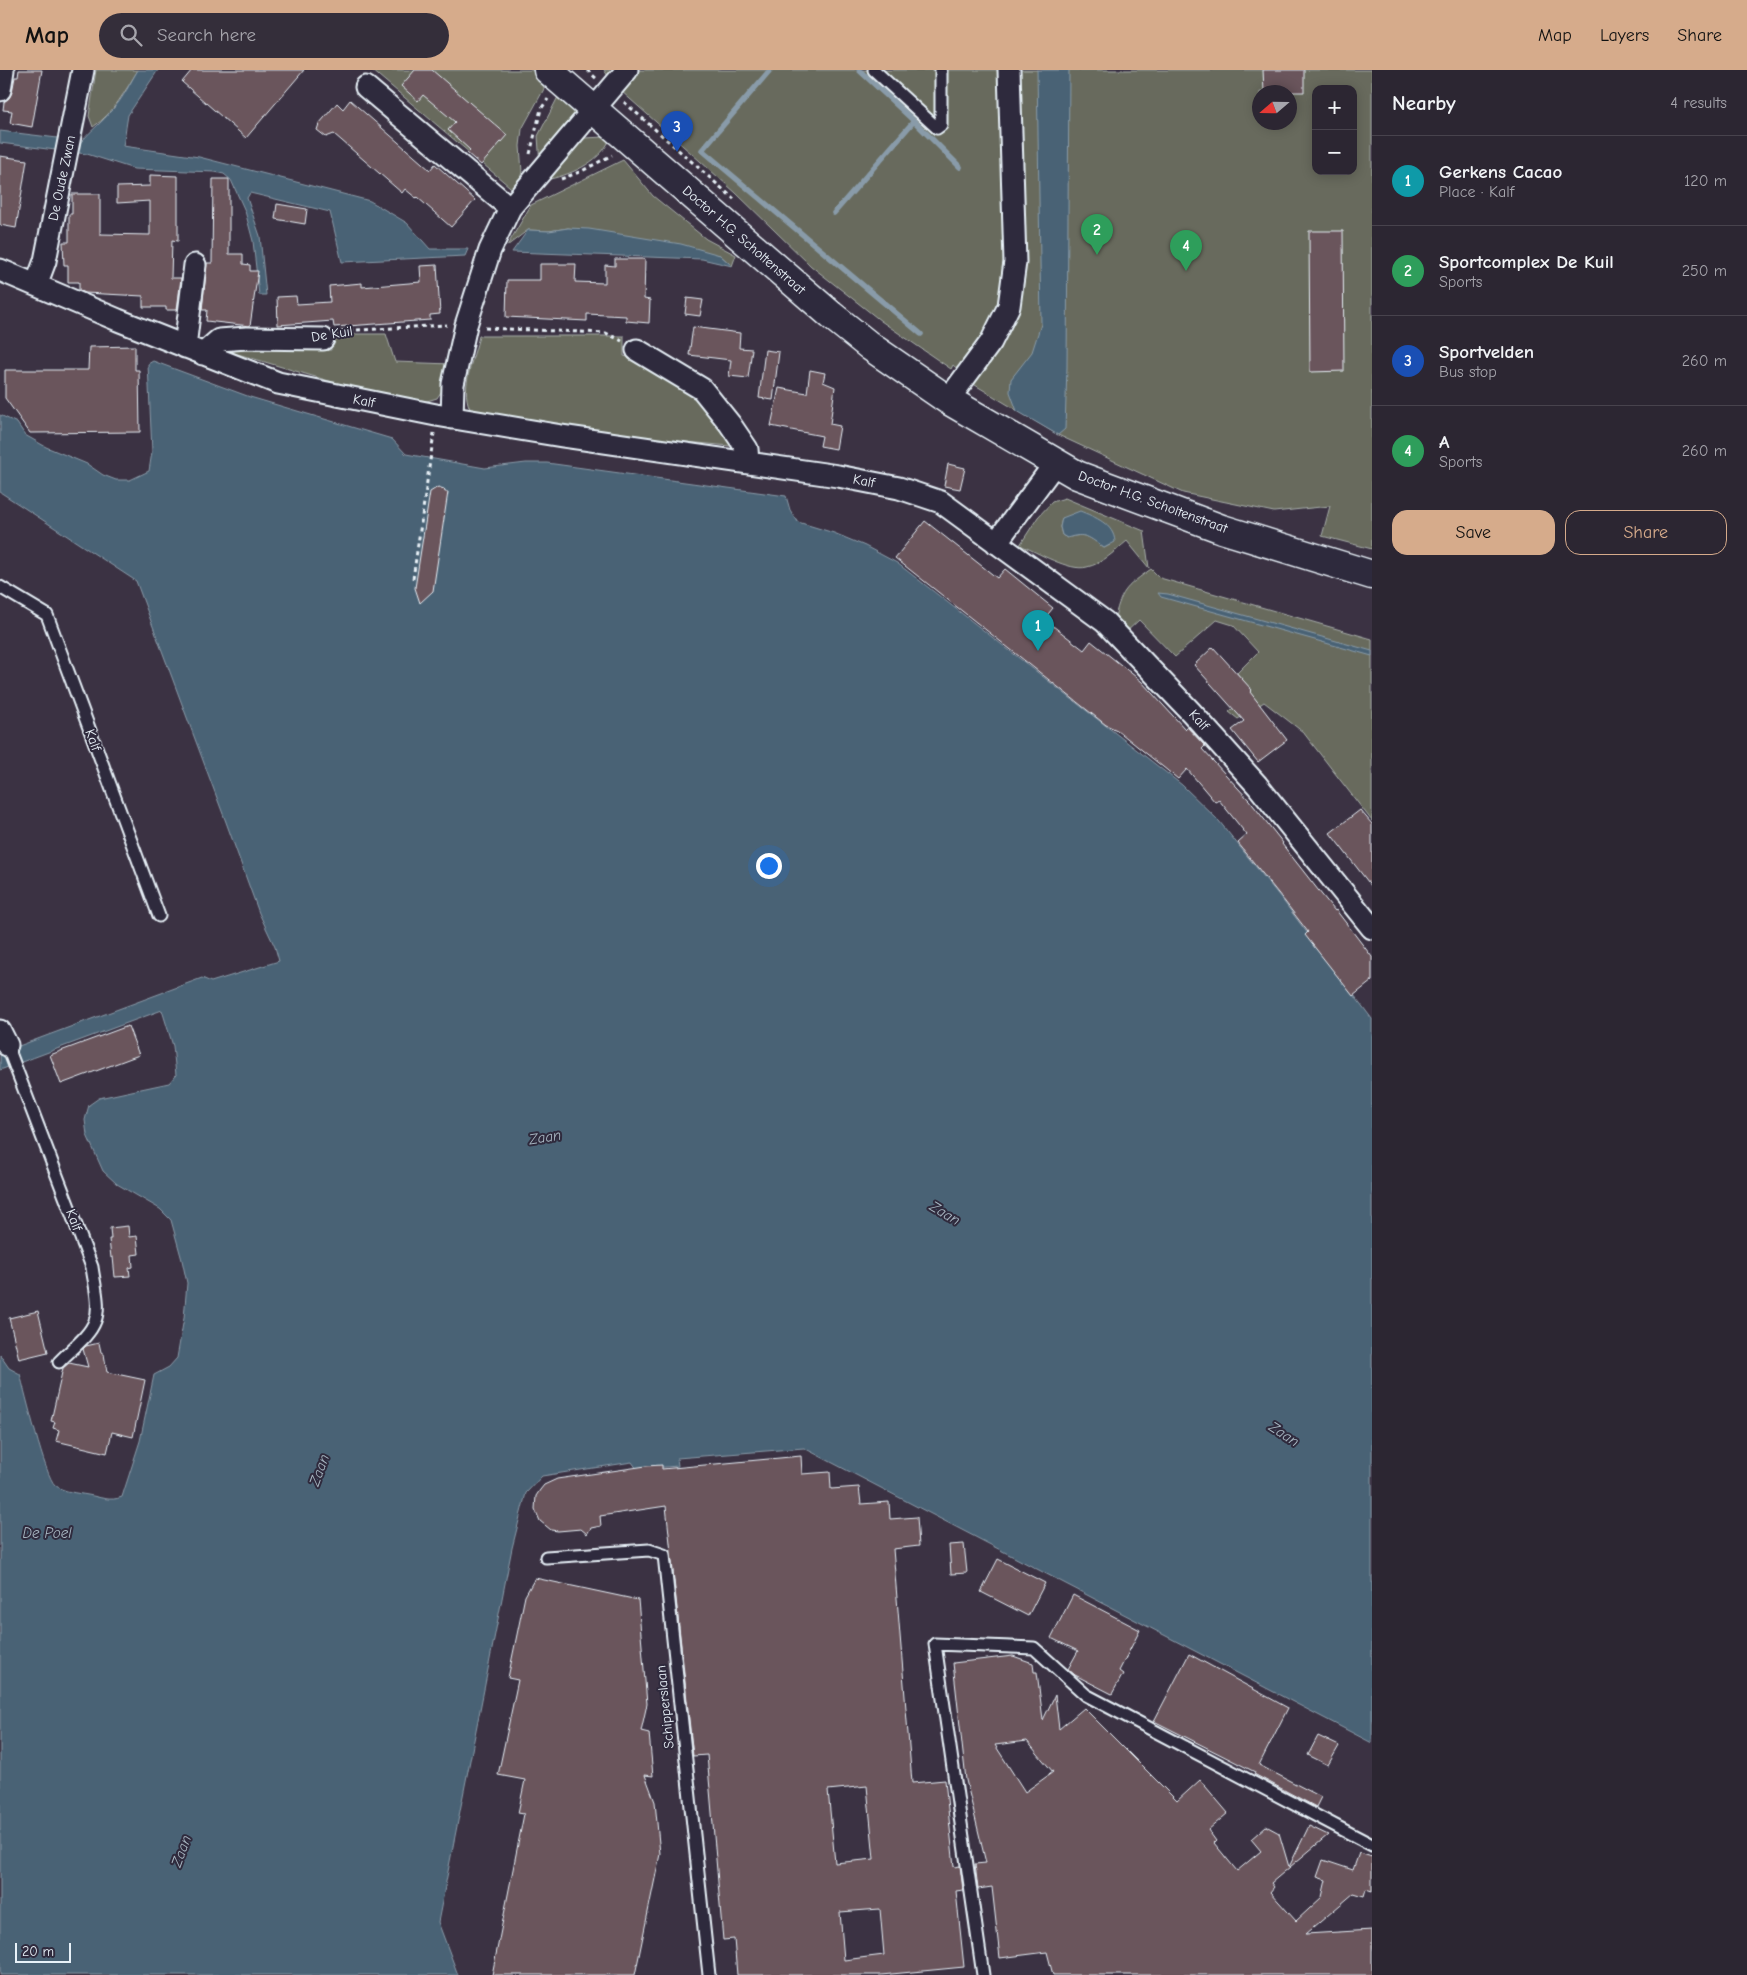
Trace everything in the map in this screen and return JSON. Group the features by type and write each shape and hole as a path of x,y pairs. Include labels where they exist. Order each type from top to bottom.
{"main road":[{"name":"Doctor H.G. Scholtenstraat","path":"555,76 601,100 636,130 831,315 948,400 1077,475 1222,529 1372,575"}],"street":[{"path":"0,90 3,70"},
{"name":"De Oude Zwan","path":"36,285 45,261 82,70"},
{"path":"444,417 466,325 490,250 510,208 627,70"},
{"path":"948,400 991,342 1009,306 1015,262 1010,70"},
{"path":"366,87 510,208"},
{"path":"194,350 195,265"},
{"name":"Kalf","path":"0,270 278,384 444,417 838,476 899,488 941,502 1105,622 1191,712 1257,785 1372,928"},
{"name":"De Kuil","path":"194,350 219,340 247,338 323,339"},
{"path":"637,350 702,389 747,449 748,462"},
{"path":"996,543 1056,462"}],"lane":[{"path":"874,70 937,128 941,125 941,70"},
{"name":"Kalf","path":"0,587 47,615 159,916"},
{"name":"Kalf","path":"3,1038 92,1267 96,1302 95,1321 86,1336 58,1362"},
{"name":"Schipperslaan","path":"546,1557 649,1550 664,1555 709,1975"},
{"path":"983,1975 935,1644 1034,1648 1086,1694 1372,1845"}],"path":[{"path":"529,156 541,109 555,76"},
{"path":"558,180 582,171 611,156 636,130 601,100"},
{"name":"De Kuil","path":"323,339 328,332 466,325 483,328 606,333 637,350"},
{"path":"413,579 444,417"}],"green space":[{"path":"96,70 138,70 113,108 93,127 89,116"},
{"path":"372,70 532,70 544,81 544,89 522,129 520,146 522,172 516,192"},
{"path":"604,70 1372,70 1372,549 1322,536 1330,506 1274,512 1183,493 1058,435 975,385 953,365 951,369 881,321 811,266 736,193 621,91 612,71 608,76"},
{"path":"559,95 573,108 576,115 540,165 538,136"},
{"path":"604,137 609,141 598,156 590,162 573,172 545,180 585,138"},
{"path":"623,160 653,196 706,239 736,255 732,266 720,255 568,228 549,231 528,230 507,246 531,205"},
{"path":"329,334 386,334 395,362 451,364 445,386 437,398 427,401 414,401 353,388 231,352 240,349 331,350"},
{"path":"479,336 624,336 624,356 644,361 692,387 741,447 633,437 472,412 466,395 468,375"},
{"path":"1065,498 1144,531 1149,568 1127,541 1098,563 1080,568 1063,564 1020,545 1038,517 1052,502","holes":["1062,518 1110,545 1104,548 1091,538 1079,535 1067,538 1062,535 1060,527"]},
{"path":"1151,569 1160,578 1372,639 1372,821 1303,732 1264,702 1238,719 1229,712 1251,690 1237,673 1258,652 1233,625 1217,620 1175,657 1139,620 1124,634 1115,617 1120,600 1131,584"}],"water":[{"path":"138,70 158,70 128,115 123,146 199,157 370,201 407,223 430,249 468,249 465,256 342,262 330,212 250,193 247,198 260,236 266,295 259,295 253,241 245,211 231,180 224,174 134,169 87,154 0,143 0,131 82,141 116,106"},
{"path":"1037,70 1069,70 1067,367 1065,429 1058,435 1017,411 1010,392 1011,379 1032,352 1041,324"},
{"path":"568,228 589,229 681,244 720,255 732,266 702,259 512,252 528,230 549,231"},
{"path":"153,361 250,397 392,439 406,454 485,468 526,463 547,463 786,496 790,510 798,522 834,533 865,546 897,563 1182,785 1219,821 1281,898 1372,1019 1372,1743 804,1448 677,1458 678,1466 637,1469 632,1462 542,1476 526,1493 512,1548 438,1922 458,1975 0,1975 0,1355 9,1368 20,1374 46,1467 55,1485 66,1491 105,1499 122,1497 140,1441 154,1375 169,1367 177,1358 184,1318 187,1283 171,1220 160,1209 117,1184 103,1171 87,1135 85,1120 89,1105 99,1098 169,1083 176,1075 173,1046 162,1010 0,1070 0,1053 202,978 211,982 279,961 275,947 259,913 136,581 0,492 0,415 17,423 25,435 46,447 87,464 103,475 116,480 130,480 149,471 152,452 148,364"},
{"path":"1080,511 1103,522 1111,530 1115,542 1104,548 1087,537 1078,535 1067,538 1062,535 1060,527 1062,518"},
{"path":"1158,593 1168,594 1372,651 1372,656 1161,597"}],"building":[{"path":"19,70 42,70 32,127 10,123 12,111 3,110 4,102 12,92 15,77 18,77"},
{"path":"192,70 304,70 246,138 182,82"},
{"path":"415,70 432,70 507,135 481,165 467,153 470,150 448,130 455,122 423,95 418,101 401,86"},
{"path":"1263,70 1304,70 1304,92 1297,92 1297,85 1264,85"},
{"path":"350,100 430,170 435,164 475,200 451,227 417,197 405,189 402,193 334,134 326,137 317,130 319,124 337,103 343,109"},
{"path":"0,156 27,160 16,228 0,225"},
{"path":"150,175 178,176 178,241 172,240 171,278 181,278 177,310 166,310 166,307 143,307 143,296 85,293 79,290 79,282 68,282 68,265 64,265 63,242 69,242 69,214 72,214 72,194 100,194 100,234 150,235 150,201 117,203 117,187 150,186"},
{"path":"213,179 229,179 229,254 243,254 243,264 250,265 250,271 258,271 250,326 206,321 207,310 202,310 207,263 212,263"},
{"path":"277,204 307,209 305,224 275,219"},
{"path":"1309,231 1343,231 1344,371 1310,372"},
{"path":"615,259 645,259 644,299 650,300 649,323 626,321 626,316 587,314 587,321 506,317 507,280 540,280 540,264 576,264 575,282 605,283 605,265 615,266"},
{"path":"437,265 440,314 430,315 430,320 334,327 333,321 278,325 277,297 296,296 297,304 330,302 329,286 362,283 362,287 421,282 420,266"},
{"path":"687,298 703,300 700,316 685,314"},
{"path":"693,327 740,333 739,348 752,349 748,378 729,376 731,360 689,355"},
{"path":"135,346 135,370 139,370 140,432 30,433 5,398 5,370 88,370 89,347"},
{"path":"765,350 779,352 773,400 759,398"},
{"path":"810,370 825,373 823,382 835,387 830,424 840,426 836,449 820,446 822,436 771,426 779,388 807,393"},
{"path":"948,464 965,468 960,489 944,486"},
{"path":"438,487 448,492 433,591 420,603 415,588 430,492"},
{"path":"925,521 997,578 1005,569 1053,608 1044,619 1084,650 1091,641 1141,681 1185,729 1187,727 1205,746 1202,749 1249,800 1372,957 1372,981 1353,996 1305,935 1308,932 1238,843 1247,835 1219,800 1215,802 1187,769 1178,779 1117,730 1106,725 895,558"},
{"path":"1213,647 1252,690 1250,692 1287,740 1258,762 1232,730 1244,721 1194,665"},
{"path":"1360,810 1372,824 1372,887 1330,833"},
{"path":"128,1026 139,1055 61,1084 50,1055"},
{"path":"128,1226 129,1237 137,1236 139,1254 132,1255 133,1267 129,1268 130,1276 115,1277 109,1239 111,1239 110,1228"},
{"path":"38,1311 48,1352 19,1359 9,1318"},
{"path":"99,1343 101,1352 104,1354 107,1372 145,1380 133,1437 112,1432 107,1453 56,1441 59,1430 53,1428 55,1422 51,1421 63,1368 69,1363 88,1367 83,1349 86,1346"},
{"path":"801,1456 802,1474 830,1472 831,1489 859,1487 861,1504 889,1502 890,1519 917,1517 919,1546 893,1549 912,1783 945,1780 954,1867 960,1866 963,1890 956,1891 964,1967 881,1975 737,1975 734,1939 723,1940 707,1755 693,1756 666,1506 600,1516 601,1526 591,1528 587,1534 581,1529 551,1530 540,1521 535,1509 536,1496 540,1490 544,1485 557,1479 646,1466 662,1465 662,1469","holes":["867,1786 874,1859 835,1863 828,1790","880,1909 884,1955 844,1960 840,1912"]},
{"path":"964,1544 967,1573 951,1574 949,1545"},
{"path":"998,1559 1045,1583 1028,1616 981,1592"},
{"path":"535,1578 638,1600 647,1704 641,1731 649,1733 653,1776 645,1775 655,1802 660,1854 635,1975 492,1975 524,1814 518,1813 525,1780 498,1775 518,1680 508,1678 525,1596"},
{"path":"1073,1595 1140,1630 1119,1671 1123,1674 1112,1694 1075,1675 1068,1669 1078,1651 1051,1638"},
{"path":"1189,1654 1288,1708 1259,1765 1321,1797 1316,1807 1254,1774 1255,1772 1154,1721"},
{"path":"1013,1656 1033,1663 1034,1672 1037,1672 1043,1720 1055,1695 1059,1729 1084,1708 1177,1801 1200,1780 1228,1813 1208,1830 1216,1841 1214,1843 1237,1871 1261,1851 1251,1839 1266,1826 1279,1833 1289,1867 1309,1826 1328,1835 1271,1883 1274,1887 1270,1892 1296,1921 1322,1897 1326,1880 1317,1877 1323,1860 1353,1870 1359,1853 1372,1857 1372,1891 1366,1889 1364,1896 1354,1893 1306,1934 1372,1930 1372,1975 1053,1975 1047,1952 1000,1958 992,1887 978,1889 975,1864 986,1863 966,1780 953,1663","holes":["1027,1741 1053,1772 1025,1792 995,1745"]},
{"path":"1318,1736 1339,1746 1328,1765 1308,1755"}],"waterway":[{"path":"770,70 702,150 921,334"},
{"path":"859,70 914,121"},
{"path":"834,213 914,121 960,167"}],"place":[{"name":"Sportvelden","path":"677,152"},
{"name":"Sportcomplex De Kuil","path":"1097,255"},
{"name":"A","path":"1186,271"},
{"name":"Gerkens Cacao","path":"1038,651"}],"water label":[{"name":"Zaan","path":"545,1137"},
{"name":"Zaan","path":"945,1213"},
{"name":"Zaan","path":"1284,1434"},
{"name":"Zaan","path":"319,1470"},
{"name":"De Poel","path":"47,1533"},
{"name":"Zaan","path":"181,1851"}]}
